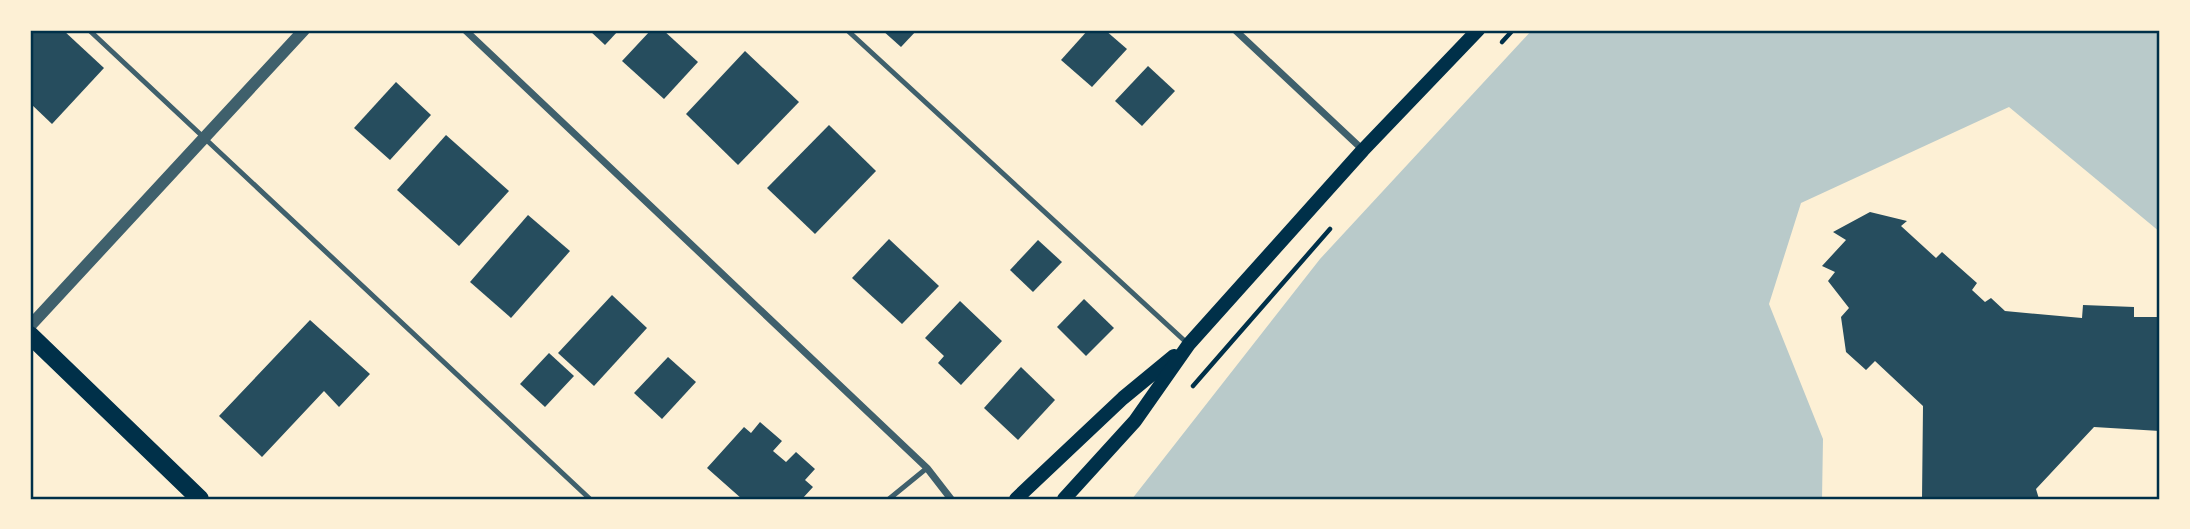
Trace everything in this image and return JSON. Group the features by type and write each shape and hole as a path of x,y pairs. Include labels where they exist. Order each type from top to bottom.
{"main road":[{"path":"1064,499 1135,421 1189,344 1363,150 1478,30"},
{"path":"30,335 200,499"},
{"path":"1016,499 1123,398 1189,344"}],"street":[{"path":"30,326 304,30"},
{"path":"465,30 927,468 951,499"},
{"path":"1236,30 1363,150"}],"lane":[{"path":"89,30 590,499"},
{"path":"847,30 1189,344"},
{"path":"889,499 927,468"}],"path":[{"path":"1494,50 1513,30"},
{"path":"1185,396 1338,220"}],"shaded area":[{"path":"1532,30 2160,30 2160,232 2009,107 1801,203 1769,304 1823,439 1822,499 1132,499 1320,259"}],"building":[{"path":"30,30 63,30 104,68 52,124 30,103"},
{"path":"589,30 619,30 605,45"},
{"path":"651,30 663,30 698,62 664,99 622,61"},
{"path":"882,30 917,30 901,47"},
{"path":"1088,30 1105,30 1127,49 1092,87 1061,60"},
{"path":"745,51 799,102 738,165 686,114"},
{"path":"1148,66 1175,91 1142,126 1115,101"},
{"path":"396,82 431,115 390,160 354,128"},
{"path":"829,125 876,171 815,234 767,188"},
{"path":"446,135 509,191 459,246 397,190"},
{"path":"1870,212 1907,221 1901,226 1936,258 1942,252 1977,283 1972,290 1985,302 1991,298 2005,311 2082,318 2083,305 2134,307 2134,317 2160,317 2160,431 2094,427 2036,489 2039,499 1922,499 1923,406 1875,361 1866,370 1846,352 1841,317 1849,308 1828,281 1835,272 1822,266 1846,240 1833,232"},
{"path":"528,215 570,251 511,318 470,282"},
{"path":"889,239 939,286 902,324 852,278"},
{"path":"1038,240 1062,262 1033,292 1010,270"},
{"path":"612,295 647,328 594,386 558,353"},
{"path":"1084,299 1114,328 1086,356 1057,327"},
{"path":"960,301 1002,341 961,385 938,363 944,356 925,338"},
{"path":"310,320 370,374 339,407 324,391 262,457 219,416"},
{"path":"549,353 574,376 545,407 520,384"},
{"path":"668,357 696,382 662,419 634,393"},
{"path":"1021,367 1055,400 1018,440 984,408"},
{"path":"760,422 782,441 773,451 786,462 796,452 815,469 805,480 813,487 802,499 742,499 707,468 744,427 751,433"}]}
